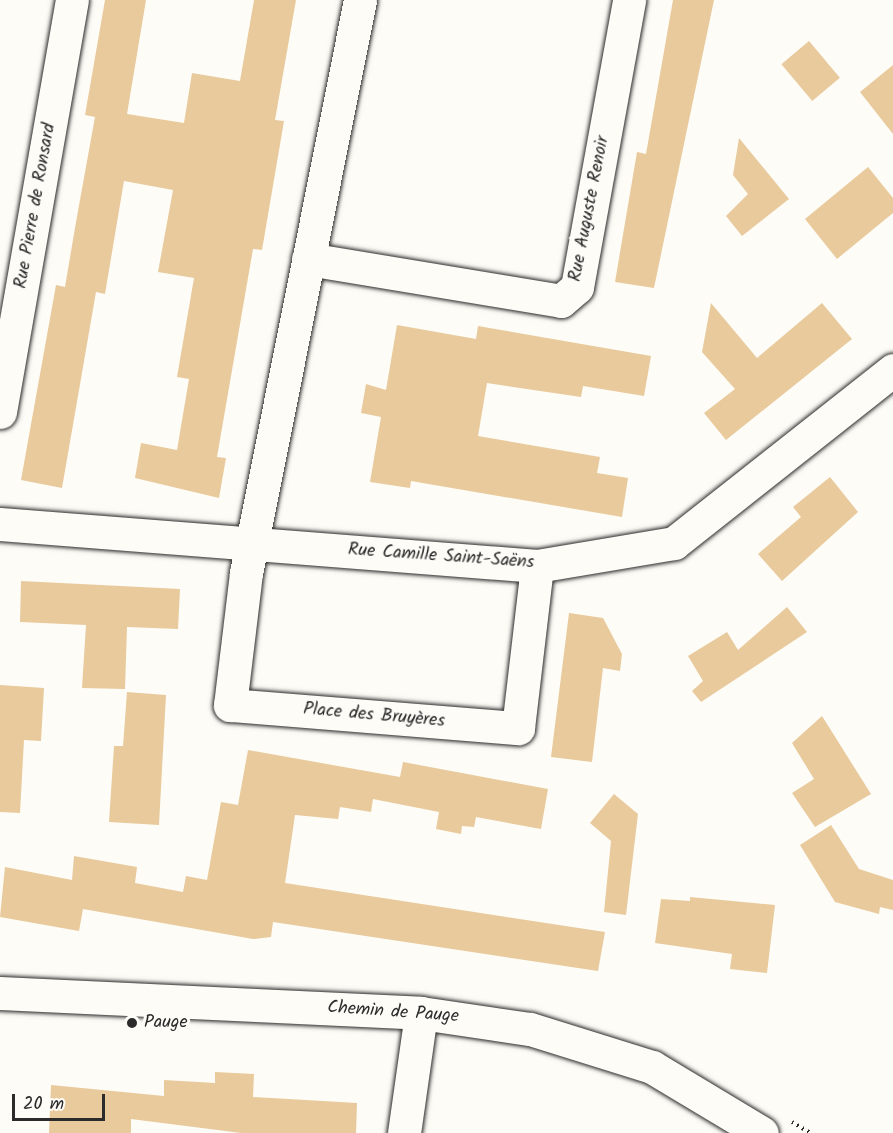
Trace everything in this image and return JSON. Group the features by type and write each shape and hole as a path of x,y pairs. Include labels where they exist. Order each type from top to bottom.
{"street":[{"name":"Rue Pierre de Ronsard","path":"0,412 72,0"},
{"path":"255,543 308,259 360,0"},
{"name":"Rue Auguste Renoir","path":"308,259 561,301 577,287 629,0"},
{"name":"Rue Camille Saint-Saëns","path":"0,525 537,566 674,543 893,370"},
{"name":"Place des Bruyères","path":"255,543 246,573 230,705 518,728 537,566"},
{"name":"Chemin de Pauge","path":"0,993 421,1013 530,1029 617,1054 689,1086 762,1133"},
{"path":"404,1133 421,1013"}],"building":[{"path":"105,0 146,0 127,114 184,123 192,73 240,81 254,0 296,0 275,120 284,121 262,250 253,249 217,457 226,458 219,498 135,478 141,443 177,450 189,379 177,377 194,278 158,272 173,190 124,181 105,294 96,292 62,488 21,480 56,285 65,287 95,117 85,115"},
{"path":"673,0 714,0 654,288 615,282 637,152 646,154"},
{"path":"809,41 840,78 812,101 781,64"},
{"path":"893,65 893,134 860,92"},
{"path":"739,138 789,199 742,236 726,216 748,194 733,175"},
{"path":"868,167 893,198 893,213 837,259 805,219"},
{"path":"711,303 757,358 822,303 852,339 726,440 704,413 735,389 702,352"},
{"path":"397,325 476,339 478,326 651,356 644,396 583,386 581,397 487,383 478,436 600,457 597,473 628,478 622,517 411,481 410,488 370,482 381,417 361,413 366,384 386,390"},
{"path":"830,477 858,512 782,581 758,554 801,517 793,507"},
{"path":"21,581 180,589 178,629 127,627 125,689 82,688 86,625 20,622"},
{"path":"787,607 807,632 701,702 692,691 703,681 688,656 727,632 738,650"},
{"path":"569,613 603,618 622,654 620,671 603,668 592,762 551,757"},
{"path":"0,685 44,688 41,741 24,740 20,813 0,812"},
{"path":"127,692 166,695 159,825 109,822 114,746 123,746"},
{"path":"822,716 871,794 815,827 792,793 814,779 792,743"},
{"path":"248,750 400,777 403,762 548,789 541,829 476,817 474,827 462,826 461,834 436,829 439,812 373,799 371,812 340,807 338,819 295,815 285,883 605,932 598,971 273,922 271,937 253,939 83,909 79,931 0,917 5,867 72,880 74,856 137,867 135,883 183,892 186,876 207,880 221,802 238,805"},
{"path":"614,794 638,814 626,915 604,912 611,841 590,823"},
{"path":"831,825 859,869 893,880 893,910 880,907 879,914 835,902 800,845"},
{"path":"690,897 775,905 767,973 730,969 732,954 655,943 661,899 690,901"},
{"path":"215,1072 254,1074 253,1097 357,1103 356,1133 241,1133 131,1119 131,1133 49,1133 51,1085 164,1096 164,1080 215,1083"}],"place":[{"name":"Pauge","path":"132,1023"}]}
